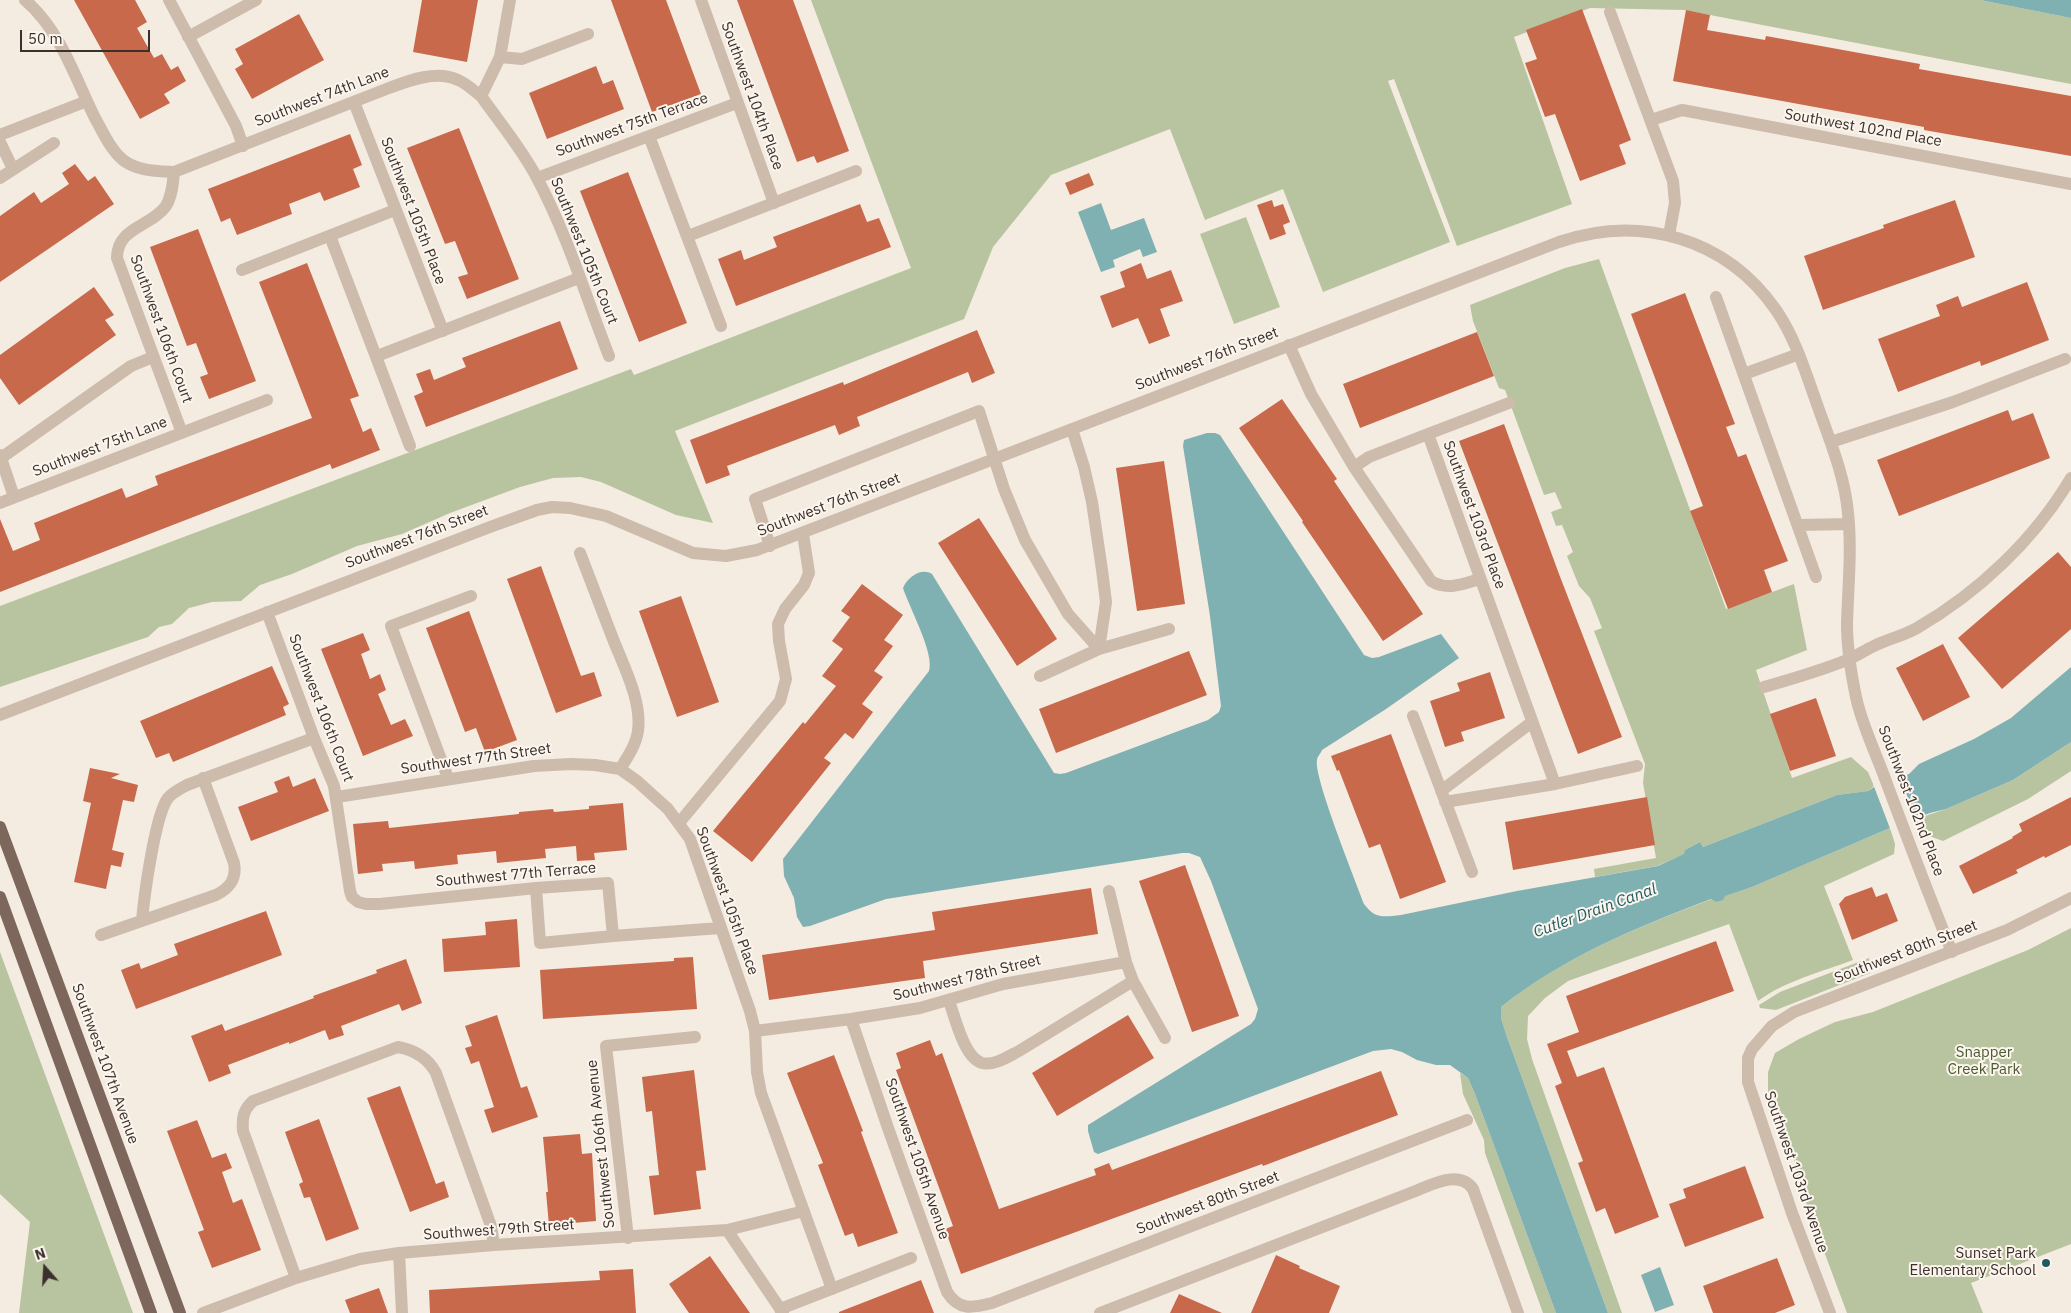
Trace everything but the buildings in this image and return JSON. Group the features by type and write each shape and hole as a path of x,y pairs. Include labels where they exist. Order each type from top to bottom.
{"main road":[{"name":"Southwest 107th Avenue","path":"0,827 180,1313"},
{"path":"0,896 151,1313"}],"street":[{"path":"25,0 36,10 59,43 106,139 123,160 146,170 174,172"},
{"path":"169,0 236,126 243,146"},
{"path":"188,37 256,0"},
{"path":"480,96 500,57 510,0"},
{"name":"Southwest 104th Place","path":"701,0 774,203"},
{"path":"1610,12 1670,172 1675,192 1669,235"},
{"path":"500,57 522,59 588,34"},
{"name":"Southwest 74th Lane","path":"174,172 408,81 431,76 451,77 459,80 480,96"},
{"name":"Southwest 105th Court","path":"480,96 525,158 537,178 559,225 609,356"},
{"path":"0,135 87,102"},
{"name":"Southwest 105th Place","path":"354,102 442,331"},
{"name":"Southwest 75th Terrace","path":"537,178 737,103"},
{"name":"Southwest 102nd Place","path":"1651,120 1682,110 2071,184"},
{"path":"649,136 721,326"},
{"path":"0,142 13,169"},
{"path":"0,178 54,143"},
{"path":"688,236 856,171"},
{"name":"Southwest 106th Court","path":"174,172 171,191 165,207 150,220 129,232 120,243 117,251 119,266 182,433"},
{"path":"242,270 396,210"},
{"name":"Southwest 76th Street","path":"0,715 498,524 552,507 589,511 606,516 684,550 705,555 726,556 770,546 1289,344 1568,238 1589,233 1621,230 1649,231 1669,235"},
{"name":"Southwest 102nd Place","path":"1669,235 1700,246 1719,256 1751,281 1776,310 1798,354 1831,442 1846,500 1849,524 1850,568 1847,624 1850,659 1858,707 1952,952"},
{"path":"330,236 410,446"},
{"path":"376,356 579,278"},
{"path":"1716,297 1816,577"},
{"path":"1289,344 1311,394 1354,467 1431,581 1440,586 1453,587 1480,579"},
{"path":"1744,374 1798,354"},
{"path":"14,497 1,457 131,366 153,356"},
{"path":"1831,442 1953,402 2065,359"},
{"name":"Southwest 75th Lane","path":"0,503 267,400"},
{"path":"1428,434 1509,403"},
{"path":"770,546 755,499 979,411 1007,497 1025,540 1068,614 1099,649"},
{"path":"1072,429 1092,502 1106,602 1099,649"},
{"name":"Southwest 103rd Place","path":"1354,467 1369,457 1428,434 1555,784"},
{"path":"1764,687 1850,659 1873,646 1915,629 1959,600 1975,588 2023,544 2071,478"},
{"path":"1799,525 1849,524"},
{"path":"679,823 780,701 786,679 778,624 785,609 804,585 809,573 803,534"},
{"path":"580,553 625,669 636,703 639,720 638,733 634,746 620,769"},
{"path":"448,778 390,626 471,596"},
{"name":"Southwest 106th Court","path":"267,612 314,738 327,765 337,797 347,883 352,897 358,902"},
{"path":"1040,676 1099,649 1169,629"},
{"path":"1414,716 1472,872"},
{"path":"1443,797 1532,722"},
{"path":"142,921 144,895 162,808 167,799 175,791 203,778 314,738"},
{"name":"Southwest 77th Street","path":"337,797 448,778 552,765 595,764 620,769"},
{"path":"1443,797 1555,784 1637,766"},
{"name":"Southwest 105th Place","path":"620,769 656,796 690,839 756,1030 757,1072 761,1092 832,1289"},
{"path":"101,935 216,895 226,889 233,881 234,863 203,778"},
{"name":"Southwest 77th Terrace","path":"358,902 380,904 536,888 608,883 613,936"},
{"path":"536,888 540,943 720,928"},
{"path":"1109,891 1126,962 1133,981 1165,1038"},
{"name":"Southwest 80th Street","path":"1757,1042 1772,1026 1794,1012 2006,930 2071,898"},
{"name":"Southwest 78th Street","path":"756,1030 851,1019 920,1008 950,1001 1003,984 1126,962"},
{"path":"950,1001 968,1050 973,1058 981,1063 989,1063 1011,1055 1133,981"},
{"name":"Southwest 105th Avenue","path":"851,1019 947,1292 954,1303 959,1306"},
{"name":"Southwest 106th Avenue","path":"628,1238 606,1046 695,1037"},
{"name":"Southwest 103rd Avenue","path":"1757,1042 1748,1058 1748,1082 1751,1094 1792,1213 1830,1313"},
{"path":"296,1278 243,1131 243,1114 246,1107 253,1101 398,1047 415,1052 424,1058 436,1073 491,1226 494,1245"},
{"name":"Southwest 80th Street","path":"959,1306 992,1303 1467,1120"},
{"path":"1100,1313 1413,1192 1454,1179 1463,1180 1473,1189 1518,1313"},
{"name":"Southwest 79th Street","path":"203,1313 296,1278 360,1259 399,1253 494,1245 628,1238 727,1230 804,1211"},
{"path":"727,1230 781,1311 911,1258"},
{"path":"399,1253 402,1313"}],"green space":[{"path":"811,0 1980,0 2071,18 2071,84 1684,10 1590,8 1514,37 1572,204 1457,246 1394,79 1388,81 1450,242 1323,292 1283,189 1205,220 1170,129 1051,175 993,247 964,319 675,431 713,523 676,515 601,482 581,477 553,478 520,487 450,513 402,534 357,546 292,574 260,585 241,601 212,602 189,608 172,624 159,627 148,637 0,687 0,606 631,369 634,375 911,268"},
{"path":"1246,217 1280,307 1234,324 1200,234"},
{"path":"1599,259 1726,609 1794,584 1807,650 1756,670 1792,778 1851,757 1868,772 1874,786 1868,791 1837,795 1703,847 1700,842 1685,850 1685,854 1657,866 1595,877 1594,869 1656,858 1643,783 1645,764 1594,631 1602,628 1590,598 1579,586 1567,556 1573,552 1562,525 1556,526 1551,512 1562,508 1555,492 1544,495 1505,390 1499,388 1473,321 1470,305 1565,268"},
{"path":"2071,742 2071,771 2028,799 1943,841 1924,834 1916,819 1946,809 2013,780"},
{"path":"1890,828 1895,844 1894,854 1824,886 1853,960 1791,982 1758,1001 1729,924 1568,981 1545,998 1528,1016 1527,1039 1532,1059 1622,1313 1608,1313 1507,1037 1501,1018 1501,1007 1550,973 1629,932 1712,899 1716,902 1724,896 1752,887"},
{"name":"Snapper Creek Park","path":"2071,928 2071,1244 1971,1283 1983,1313 1847,1313 1797,1179 1794,1159 1786,1150 1768,1091 1768,1072 1775,1053 1835,1022 1873,1012 2028,950"},
{"path":"0,952 133,1313 19,1313 30,1222 0,1194"},
{"path":"1869,958 1871,965 1870,973 1776,1010 1760,1008 1759,1005 1780,992"},
{"path":"1460,1073 1468,1078 1475,1094 1556,1313 1543,1313 1485,1153 1484,1140 1463,1094"}],"water":[{"path":"1980,0 2071,0 2071,18"},
{"path":"1101,203 1111,230 1144,218 1157,252 1143,257 1140,249 1113,260 1115,267 1101,272 1078,212"},
{"name":"Cutler Drain Canal","path":"1207,433 1220,435 1364,655 1372,658 1379,657 1441,634 1459,658 1386,709 1322,750 1317,759 1328,807 1364,904 1376,915 1401,915 1517,891 1658,866 1684,854 1685,850 1700,842 1703,847 1837,795 1868,791 1909,774 1919,764 1974,739 2011,718 2071,667 2071,742 2013,780 1946,809 1890,828 1752,887 1725,896 1723,900 1716,902 1711,899 1629,932 1550,973 1501,1007 1501,1018 1507,1037 1608,1313 1556,1313 1475,1094 1468,1078 1450,1065 1436,1065 1417,1060 1402,1052 1391,1049 1373,1051 1098,1154 1094,1152 1088,1125 1251,1024 1255,1019 1258,1009 1211,881 1200,857 1189,853 1182,853 886,899 810,926 803,927 797,917 794,898 784,876 783,859 929,671 930,663 925,642 903,588 911,577 919,572 932,574 1054,773 1066,773 1208,720 1219,712 1221,706 1210,616 1183,446 1184,440"},
{"path":"1660,1267 1674,1305 1655,1312 1641,1275"}],"pier":[{"path":"1899,775 1917,821 1891,831 1873,784"}],"place":[{"name":"Sunset Park Elementary School","path":"2046,1263"}]}
